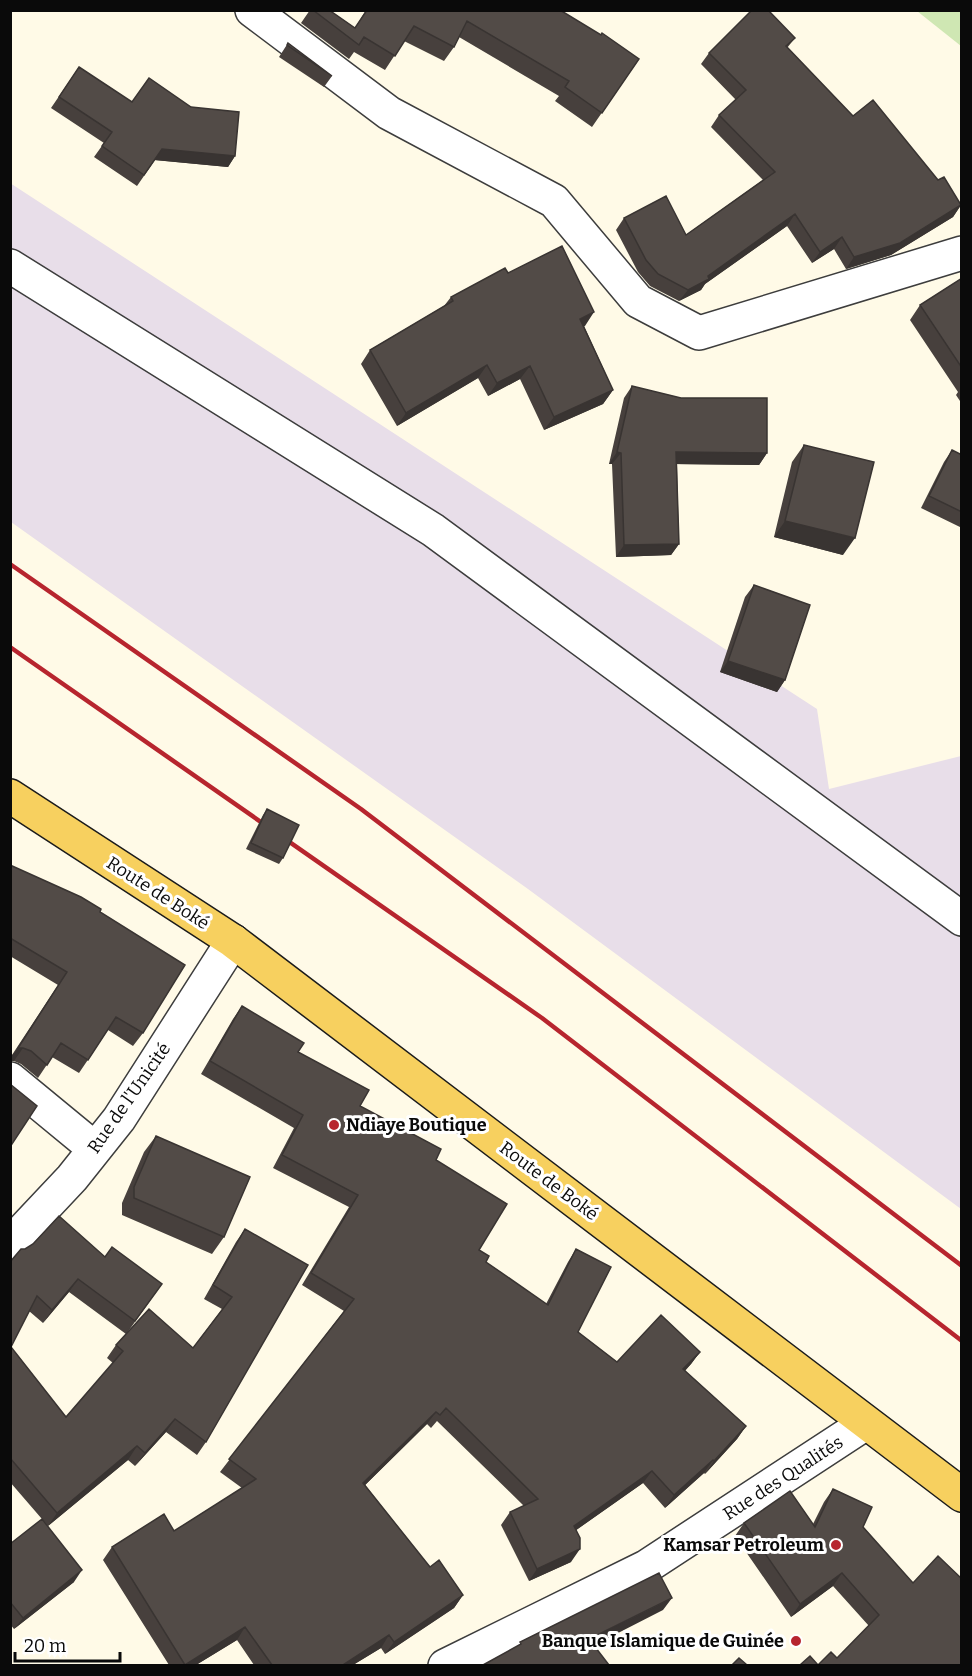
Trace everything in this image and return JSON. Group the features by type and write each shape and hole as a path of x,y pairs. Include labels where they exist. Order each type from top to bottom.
{"main road":[{"name":"Route de Boké","path":"12,802 233,941 962,1495"}],"street":[{"path":"252,10 388,113 554,201 638,301 699,333 962,254"},
{"path":"10,266 433,530 962,919"},
{"name":"Rue de l'Unicité","path":"10,1244 72,1178 119,1119 233,941"},
{"path":"10,1079 95,1149"},
{"name":"Rue des Qualités","path":"445,1665 646,1567 867,1423"}],"shaded area":[{"path":"10,183 817,709 829,789 961,756 961,1209 528,889 11,522"}],"green space":[{"path":"917,11 961,11 961,46"}],"building":[{"path":"313,10 329,10 355,28 367,10 560,10 601,35 602,33 639,59 602,113 565,87 569,81 467,21 454,47 414,26 395,56 364,37 359,45"},
{"path":"752,10 768,10 795,38 786,46 853,116 873,100 938,180 944,177 961,205 900,243 854,257 842,237 820,252 795,214 708,276 709,279 688,290 658,274 646,260 624,218 666,196 686,235 775,172 719,115 746,90 709,53"},
{"path":"288,43 332,76 287,45"},
{"path":"79,67 132,102 149,78 191,107 239,112 235,156 162,149 144,175 102,146 112,132 59,97"},
{"path":"562,246 594,312 580,319 613,390 554,417 530,366 497,383 487,365 406,413 370,350 453,301 451,297 505,268 508,273"},
{"path":"962,278 962,368 920,305"},
{"path":"632,386 681,398 767,398 767,453 676,452 679,544 624,545 621,453 617,452"},
{"path":"804,445 874,462 855,538 785,521"},
{"path":"952,450 962,455 962,512 929,496"},
{"path":"754,585 810,605 785,680 728,661"},
{"path":"267,809 299,825 283,858 251,843"},
{"path":"10,865 81,897 101,909 100,912 185,965 143,1033 116,1017 88,1060 61,1043 47,1065 31,1051 18,1048 67,972 10,938"},
{"path":"242,1006 304,1043 298,1052 369,1090 360,1106 441,1149 436,1160 507,1204 479,1250 489,1256 486,1262 548,1305 576,1249 611,1267 578,1332 617,1362 661,1315 700,1352 683,1369 746,1426 714,1461 674,1495 652,1471 574,1526 580,1538 580,1549 537,1569 510,1512 538,1499 446,1408 440,1415 436,1412 363,1483 430,1567 439,1560 463,1595 394,1642 389,1635 343,1665 272,1665 245,1627 185,1665 112,1547 164,1514 174,1531 256,1479 229,1459 354,1299 311,1273 358,1195 282,1155 303,1115 210,1061"},
{"path":"10,1084 37,1106 10,1147"},
{"path":"156,1136 250,1177 224,1237 134,1198 134,1187"},
{"path":"59,1216 105,1257 112,1247 162,1284 135,1321 78,1279 52,1310 37,1296 11,1347 66,1417 123,1351 116,1345 149,1309 193,1348 232,1297 213,1285 245,1229 308,1265 206,1442 175,1419 145,1453 137,1446 57,1513 10,1458 10,1262 21,1249 33,1244"},
{"path":"833,1489 872,1507 863,1527 913,1583 938,1556 962,1579 962,1665 818,1665 831,1652 837,1658 879,1615 842,1573 800,1604 744,1523 790,1491 815,1527"},
{"path":"42,1519 82,1570 23,1618 10,1602 10,1544"},
{"path":"659,1573 672,1598 589,1639 609,1665 483,1665 521,1644 520,1642"},
{"path":"810,1656 818,1665 800,1665"},
{"path":"739,1658 747,1665 732,1665"}],"railway":[{"path":"10,564 361,809 962,1266"},
{"path":"10,647 542,1018 962,1341"}],"place":[{"name":"Ndiaye Boutique","path":"334,1125"},
{"name":"Kamsar Petroleum","path":"836,1545"},
{"name":"Banque Islamique de Guinée","path":"796,1641"}]}
